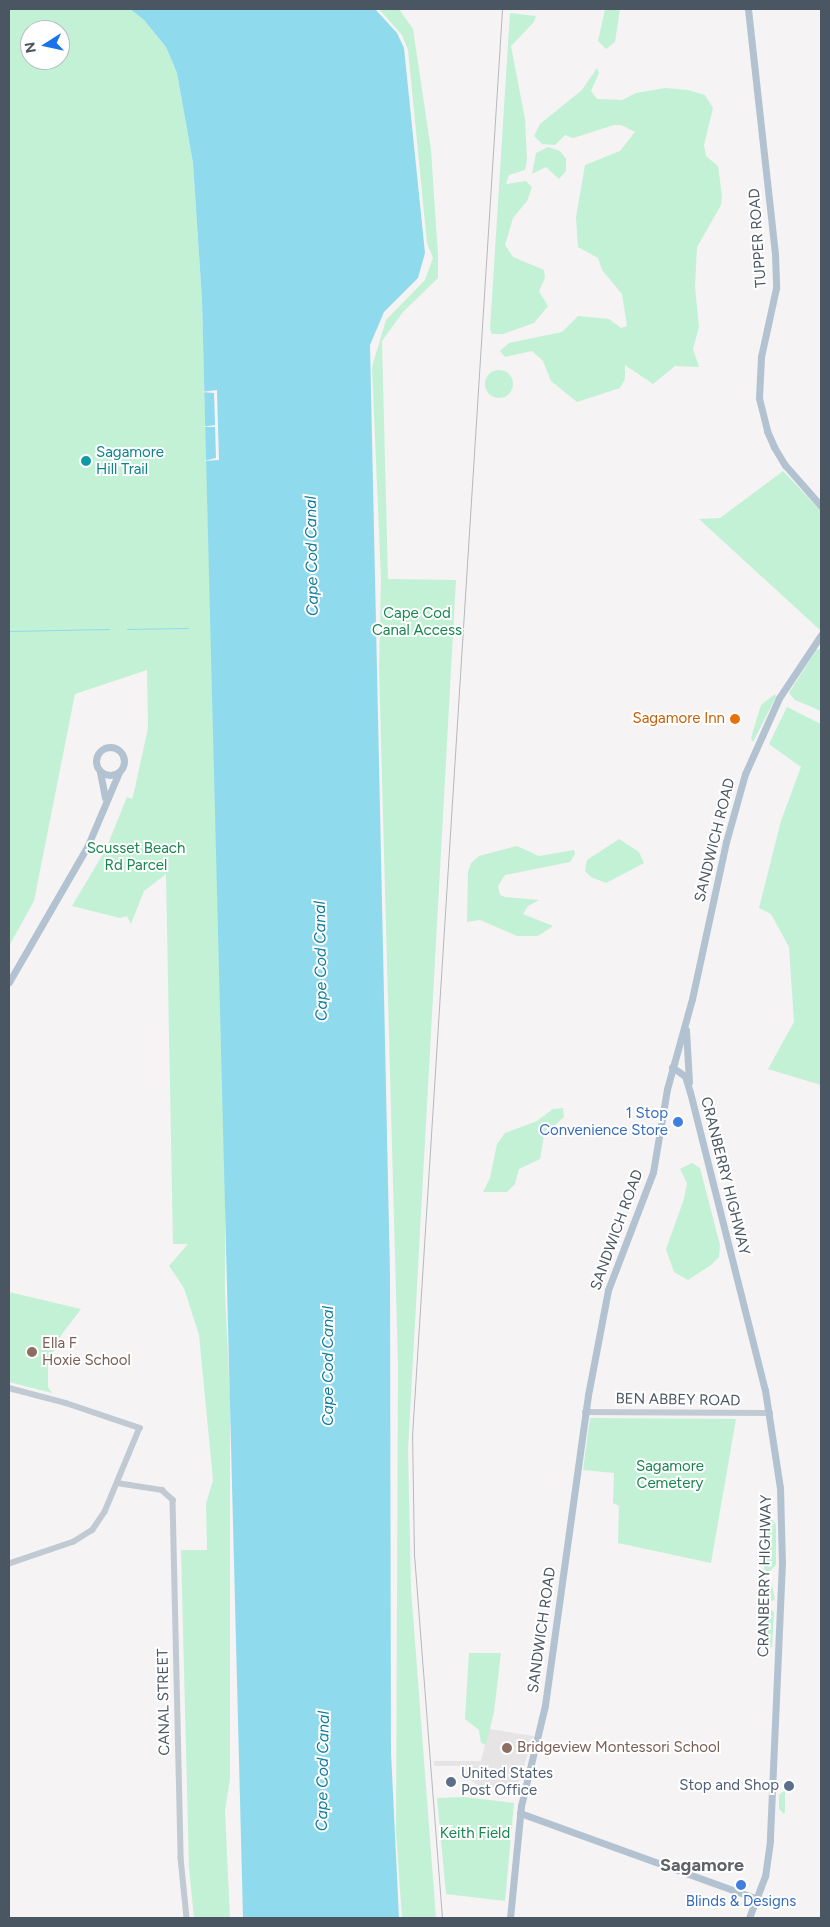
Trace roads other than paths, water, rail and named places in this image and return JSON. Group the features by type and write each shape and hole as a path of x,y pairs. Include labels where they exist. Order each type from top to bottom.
{"main road":[{"name":"TUPPER ROAD","path":"748,9 775,254 775,295 761,357 759,398 767,431 774,447 789,470 821,506"},
{"name":"SANDWICH ROAD","path":"510,1918 520,1813 545,1706 585,1412 611,1278 651,1179 672,1067 687,1020 745,774 780,698 821,635"},
{"path":"9,982 84,852 119,772 123,758 119,750 110,747 101,750 97,757 105,803"},
{"path":"100,772 112,776 119,772"},
{"name":"CRANBERRY HIGHWAY","path":"687,1020 690,1092"},
{"name":"CRANBERRY HIGHWAY","path":"672,1067 685,1076 690,1092 770,1413 780,1488 782,1562 770,1842 757,1899 748,1918"},
{"path":"520,1813 757,1899"}],"street":[{"path":"9,1388 66,1403 140,1428 102,1518 87,1535 9,1564"},
{"name":"BEN ABBEY ROAD","path":"585,1412 770,1413"},
{"name":"CANAL STREET","path":"117,1483 162,1490 170,1496 174,1511 181,1858 187,1918"}],"water":[{"name":"Cape Cod Canal","path":"130,9 375,9 397,33 404,48 425,253 418,278 384,312 370,345 390,1274 391,1752 399,1918 243,1918 202,300 193,163 177,73 166,47 144,20"}],"waterway":[{"path":"127,629 188,628"},
{"path":"9,631 109,629"}],"railway":[{"path":"442,1918 414,1557 412,1436 502,9"}],"place":[{"name":"Sagamore Hill Trail","path":"86,461"},
{"name":"Sagamore Inn","path":"735,719"},
{"name":"1 Stop Convenience Store","path":"678,1122"},
{"name":"Ella F Hoxie School","path":"32,1352"},
{"name":"Bridgeview Montessori School","path":"507,1748"},
{"name":"United States Post Office","path":"451,1782"},
{"name":"Stop and Shop","path":"789,1786"},
{"name":"Blinds & Designs","path":"741,1885"}],"district":[{"name":"Sagamore","path":"702,1865"}],"park label":[{"name":"Cape Cod Canal Access","path":"417,622"},
{"name":"Scusset Beach Rd Parcel","path":"136,856"},
{"name":"Sagamore Cemetery","path":"670,1474"},
{"name":"Keith Field","path":"475,1834"}]}
